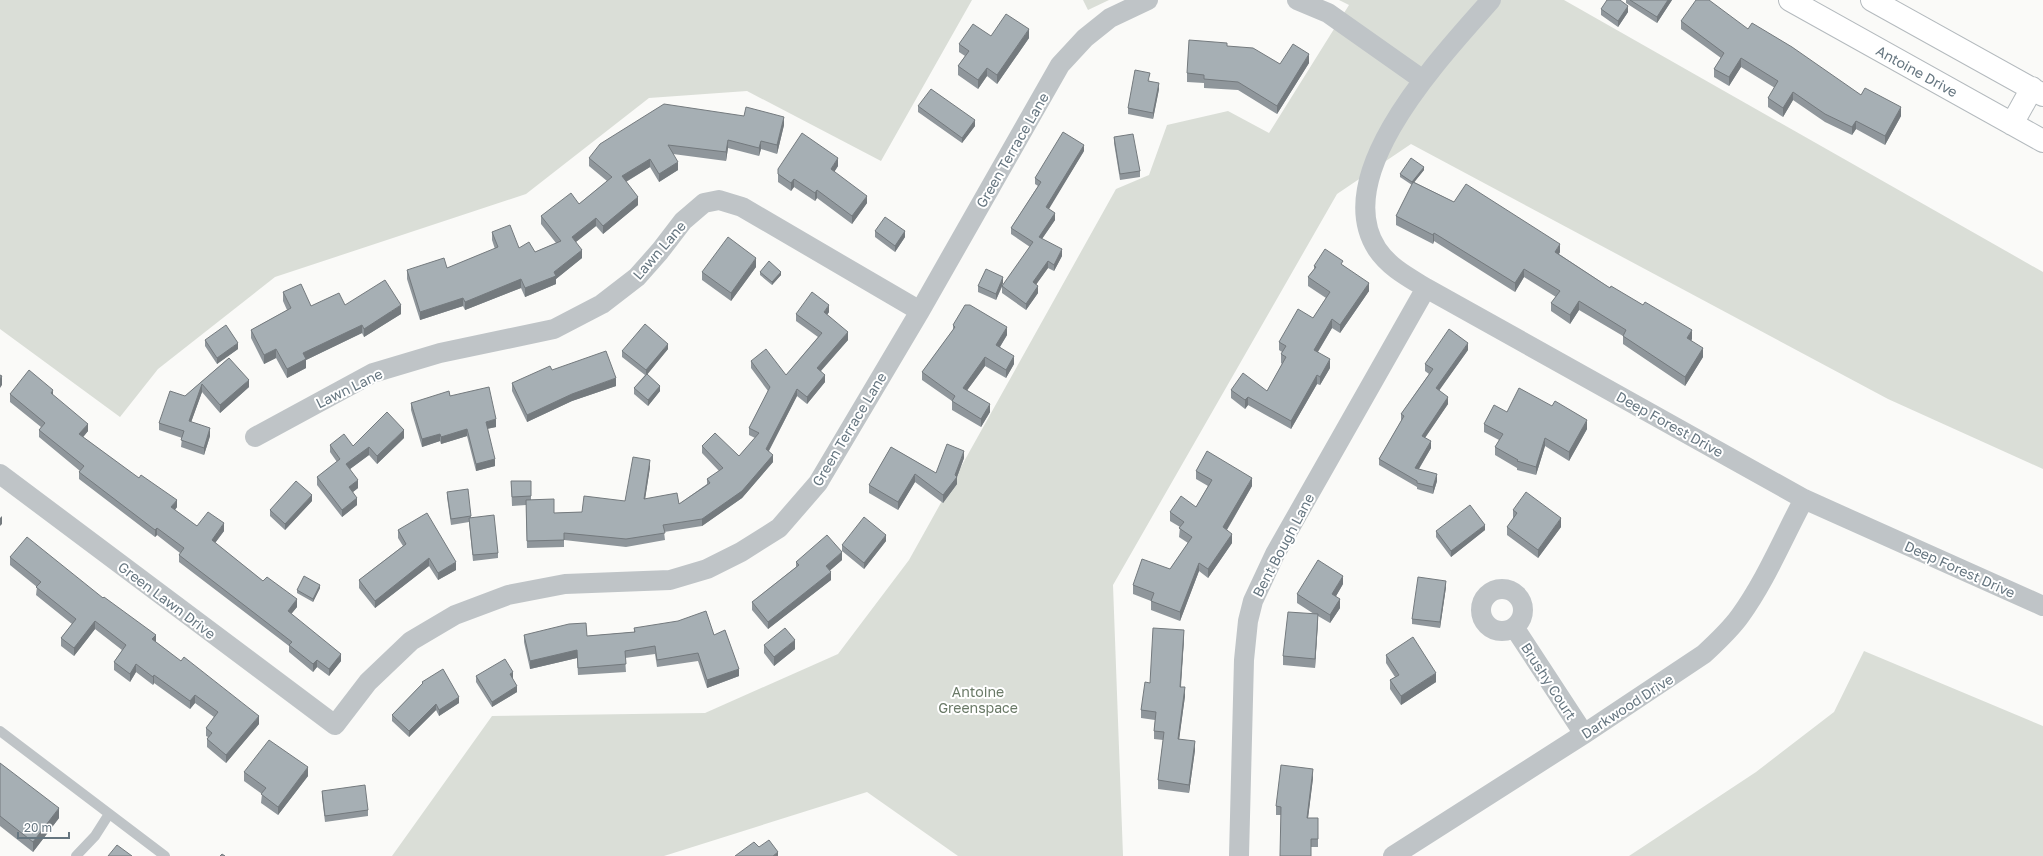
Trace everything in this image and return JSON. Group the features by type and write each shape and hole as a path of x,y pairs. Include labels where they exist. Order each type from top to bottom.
{"main road":[{"name":"Antoine Drive","path":"1790,0 2043,141"},
{"path":"1872,0 2037,92 2012,124"}],"street":[{"name":"Green Terrace Lane","path":"334,725 368,682 412,641 455,615 508,595 565,584 670,580 707,569 741,552 778,528 818,484 920,311 1060,66 1085,38 1110,18 1148,0"},
{"path":"1297,0 1328,13 1423,80"},
{"name":"Deep Forest Drive","path":"1491,0 1423,80 1387,135 1375,161 1369,179 1366,216 1369,231 1377,248 1386,260 1399,271 1426,288 1804,499 2043,606"},
{"name":"Lawn Lane","path":"255,437 373,373 440,352 554,329 602,304 637,277 683,221 704,203 719,200 742,207 920,311"},
{"name":"Bent Bough Lane","path":"1239,856 1244,660 1248,622 1253,601 1279,548 1426,288"},
{"name":"Green Lawn Drive","path":"0,474 334,725"},
{"name":"Darkwood Drive","path":"1393,856 1684,669 1721,638 1740,616 1754,594 1804,499"},
{"name":"Brushy Court","path":"1514,628 1584,734"}],"lane":[{"path":"0,731 165,856"},
{"path":"76,856 95,836 109,814"}],"green space":[{"path":"0,0 972,0 881,161 747,91 649,98 526,194 275,277 158,369 120,417 0,329"},
{"path":"1083,0 1109,0 1088,10"},
{"name":"Antoine Greenspace","path":"1339,0 1564,0 2043,272 2043,469 1888,399 1411,144 1337,194 1113,585 1123,856 958,856 867,792 664,856 392,856 492,716 705,713 838,654 909,560 1116,189 1149,175 1167,125 1228,111 1269,133 1349,5"},
{"path":"1864,651 2043,726 2043,856 1629,856 1756,772 1834,712"}],"building":[{"path":"1607,0 1620,0 1628,6 1618,21 1601,9"},
{"path":"1630,0 1668,0 1657,17"},
{"path":"1696,0 1709,0 1748,29 1752,23 1792,47 1861,95 1865,88 1901,107 1885,136 1856,121 1852,127 1825,114 1793,92 1783,108 1768,98 1778,81 1741,58 1729,77 1714,69 1724,53 1681,21"},
{"path":"1006,14 1029,29 997,75 987,68 978,80 958,66 969,51 959,44 973,24 991,36"},
{"path":"1189,40 1227,43 1227,46 1253,48 1280,64 1293,44 1309,54 1277,106 1238,82 1204,79 1204,75 1187,73"},
{"path":"1135,70 1150,73 1148,81 1159,83 1153,113 1128,108"},
{"path":"931,89 975,120 962,138 918,106"},
{"path":"664,104 744,116 746,107 784,117 777,145 761,141 759,148 728,140 726,152 668,145 678,162 659,174 650,159 622,176 638,197 603,226 596,218 572,237 582,250 554,272 556,276 525,288 521,279 465,302 463,298 420,312 407,270 444,258 447,268 498,247 492,232 510,225 519,248 529,242 535,252 561,241 541,216 571,193 579,204 612,177 589,158 600,144"},
{"path":"1063,132 1084,145 1046,207 1055,213 1039,237 1062,249 1054,265 1048,261 1033,282 1038,286 1026,304 1002,286 1033,242 1011,228 1041,182 1035,178"},
{"path":"802,133 838,158 831,169 867,196 852,216 817,190 815,193 794,179 791,183 778,174 778,169"},
{"path":"1133,134 1140,171 1120,174 1114,137"},
{"path":"1411,158 1424,167 1412,182 1400,174"},
{"path":"1413,182 1454,202 1466,184 1560,244 1555,252 1610,288 1611,286 1643,305 1645,302 1692,330 1687,338 1703,348 1685,377 1623,336 1626,330 1579,301 1570,315 1551,303 1560,291 1524,269 1515,283 1434,233 1433,235 1396,216"},
{"path":"885,217 905,231 895,246 875,231"},
{"path":"728,237 756,258 731,293 702,272"},
{"path":"1325,249 1343,261 1341,264 1369,283 1340,325 1332,319 1314,350 1330,359 1320,377 1317,375 1291,421 1248,397 1245,400 1231,390 1243,373 1267,391 1286,357 1281,354 1286,346 1279,342 1298,309 1313,318 1330,292 1308,277 1316,267 1314,266"},
{"path":"769,261 781,272 772,282 760,272"},
{"path":"986,269 1003,277 996,294 978,286"},
{"path":"385,280 401,305 364,329 362,325 303,353 306,359 287,369 276,349 264,355 251,330 291,308 283,292 301,284 311,306 339,293 345,305"},
{"path":"812,292 829,305 824,312 848,332 817,368 825,375 807,397 797,389 766,449 773,455 742,491 702,519 663,525 665,533 626,539 564,533 564,540 527,541 526,500 554,499 554,513 582,512 584,496 625,501 633,457 650,460 644,499 677,493 679,504 710,483 707,479 723,468 702,446 715,433 739,456 759,433 749,428 770,387 751,361 766,349 786,375 822,333 796,314"},
{"path":"965,305 970,305 1007,327 996,345 1014,356 1006,370 985,357 963,388 990,404 981,419 952,401 955,396 922,372 955,327 953,325"},
{"path":"645,324 668,344 646,370 622,351"},
{"path":"226,325 238,343 217,358 205,340"},
{"path":"1449,329 1468,343 1436,388 1448,397 1422,436 1431,441 1415,468 1437,474 1433,487 1417,483 1417,481 1379,459 1404,416 1401,414 1433,369 1425,364"},
{"path":"606,351 616,378 572,394 527,415 512,383 550,366 552,370"},
{"path":"229,358 249,380 220,405 202,384 189,421 210,428 204,448 181,440 184,431 159,423 170,391 185,396"},
{"path":"29,370 53,390 51,393 88,424 79,434 139,478 141,475 177,500 171,507 197,526 208,512 224,523 212,540 263,581 267,577 297,599 288,611 341,654 329,669 317,660 313,664 289,645 292,642 179,555 184,548 157,528 155,530 79,472 84,466 39,430 45,423 10,394"},
{"path":"647,374 660,386 648,400 634,388"},
{"path":"489,387 496,419 486,422 495,459 476,464 467,429 441,437 440,434 422,439 411,403 449,391 450,396"},
{"path":"1519,388 1552,406 1555,401 1587,420 1569,452 1545,438 1536,467 1517,461 1518,460 1495,447 1503,434 1484,424 1494,405 1507,412"},
{"path":"387,412 404,430 377,456 369,447 346,464 358,480 349,487 357,498 342,510 317,477 340,459 330,445 344,434 353,446"},
{"path":"947,444 964,451 955,475 957,477 943,495 915,474 898,502 869,485 891,447 936,473"},
{"path":"1207,451 1252,478 1223,527 1232,534 1208,569 1199,563 1180,612 1151,601 1154,593 1133,585 1142,559 1170,569 1192,537 1179,528 1184,522 1170,512 1181,496 1196,507 1212,480 1196,471"},
{"path":"296,481 312,495 285,524 270,510"},
{"path":"511,481 531,481 531,496 512,497"},
{"path":"468,489 471,516 451,519 447,492"},
{"path":"1526,492 1561,518 1538,550 1507,527 1517,513 1513,510"},
{"path":"1470,505 1485,525 1451,551 1436,531"},
{"path":"427,513 456,562 438,573 429,558 375,601 359,580 406,544 398,530"},
{"path":"494,515 498,553 473,555 469,518"},
{"path":"864,517 886,535 864,563 842,545"},
{"path":"827,535 842,552 826,566 831,572 768,622 752,602 799,565 796,562"},
{"path":"27,537 103,598 104,597 156,635 152,639 181,661 184,657 259,716 226,755 207,739 212,733 206,728 218,712 195,695 190,701 136,664 130,674 114,662 126,645 95,621 74,648 61,638 76,619 36,587 41,582 10,557"},
{"path":"1318,560 1343,576 1332,594 1340,599 1330,615 1297,594"},
{"path":"304,576 320,585 313,599 297,590"},
{"path":"1418,577 1446,581 1440,622 1412,619"},
{"path":"706,611 714,635 725,630 739,669 707,680 698,653 657,660 655,646 625,651 626,664 578,668 577,650 530,661 524,635 569,624 586,623 587,636 635,632 634,628 678,621"},
{"path":"1288,612 1318,614 1315,659 1283,656"},
{"path":"785,628 795,640 774,657 764,645"},
{"path":"1153,628 1184,630 1180,687 1185,687 1178,739 1195,741 1189,785 1158,780 1164,732 1154,731 1156,712 1141,710 1145,682 1150,683"},
{"path":"1413,637 1436,673 1401,696 1390,680 1399,675 1386,655"},
{"path":"505,659 513,672 510,674 517,686 492,702 476,676"},
{"path":"443,669 459,697 439,710 436,704 409,731 392,715 423,683 422,682"},
{"path":"269,740 308,767 278,807 261,794 266,788 244,772"},
{"path":"0,763 59,808 33,842 0,816"},
{"path":"1281,765 1313,769 1307,818 1318,818 1318,839 1311,839 1311,856 1280,856 1281,807 1276,806"},
{"path":"365,785 368,810 325,816 322,791"},
{"path":"769,840 778,852 773,856 735,856 754,842 759,847"},
{"path":"117,845 132,856 108,856"}]}
